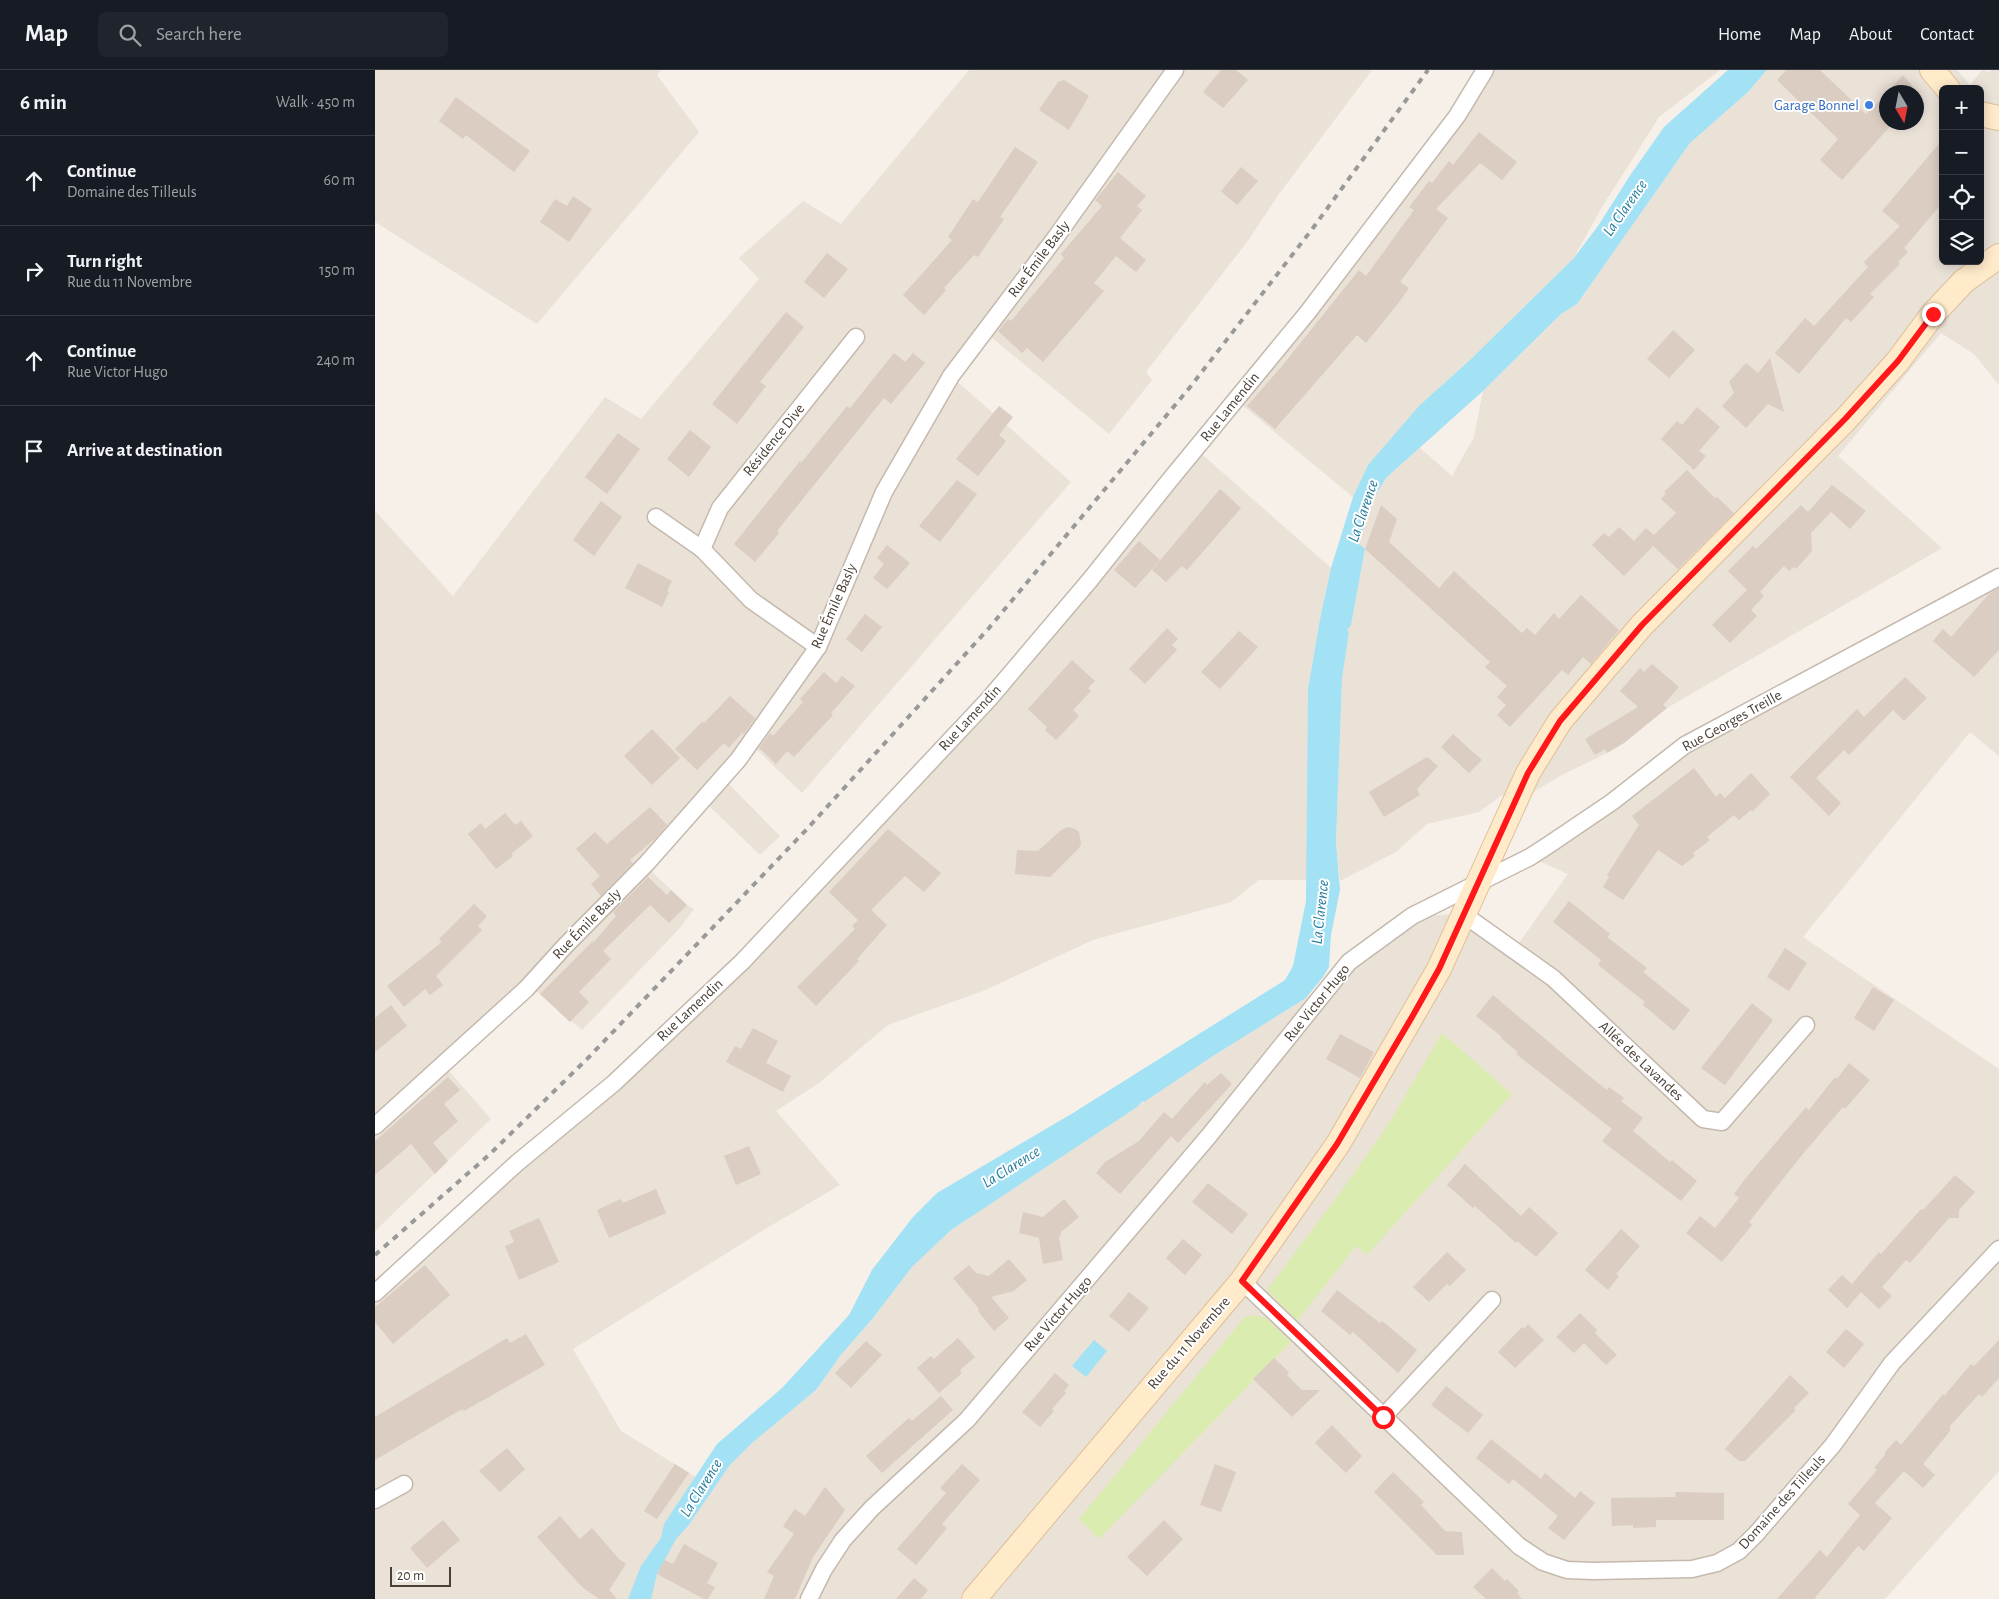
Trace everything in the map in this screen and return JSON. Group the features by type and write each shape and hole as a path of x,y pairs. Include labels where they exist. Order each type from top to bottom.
{"main road":[{"path":"1932,70 1945,85"},
{"path":"1477,883 1528,773 1560,721 1642,625 1846,418 1898,361 1933,314 1964,281 1999,256"},
{"name":"Rue du 11 Novembre","path":"974,1599 1036,1523 1242,1281 1337,1144 1439,969 1477,883"}],"street":[{"name":"Rue Émile Basly","path":"375,1126 526,989 565,946 647,863 738,760 818,646 884,492 951,376 1056,237 1175,70"},
{"name":"Rue Lamendin","path":"375,1293 517,1163 613,1083 743,961 989,699 1090,580 1308,312 1457,116 1485,70"},
{"name":"Résidence Dive","path":"702,549 720,508 856,337"},
{"path":"656,517 702,549 751,600 818,646"},
{"name":"Rue Georges Treille","path":"1477,883 1530,857 1581,824 1613,802 1685,745 1999,577"},
{"name":"Rue Victor Hugo","path":"809,1599 824,1569 843,1540 872,1508 967,1420 1208,1137 1349,962 1412,916 1477,883"},
{"name":"Allée des Lavandes","path":"1463,914 1553,978 1703,1119 1722,1122 1806,1025"},
{"name":"Domaine des Tilleuls","path":"1242,1281 1519,1546 1543,1562 1567,1570 1692,1568 1717,1563 1739,1551 1756,1534 1833,1445 1892,1363 1999,1249"},
{"path":"1383,1417 1492,1300"},
{"path":"375,1500 404,1484"}],"shaded area":[{"path":"375,70 661,70 657,75 699,132 537,324 375,222"},
{"path":"969,70 1372,70 1279,194 1247,242 1146,372 1152,380 1109,434 985,332 951,376 1071,482 802,793 755,748 723,778 780,836 760,855 703,800 647,863 651,871 687,905 694,909 680,928 582,1030 529,985 443,1064 491,1119 375,1231 375,511 453,596 605,397 641,419 759,279 739,258 803,201 841,224"},
{"path":"1485,70 1720,70 1659,117 1602,207 1573,259 1444,383 1368,465 1353,497 1236,400"},
{"path":"1767,70 1957,70 1970,85 1982,70 1989,72 1991,70 1999,70 1999,385 1974,354 1941,333 1838,456 1942,548 1667,708 1624,743 1607,753 1562,775 1514,803 1502,795 1479,812 1427,824 1396,852 1340,881 1336,842 1342,679 1349,632 1347,630 1351,624 1365,550 1358,543 1374,498 1386,478 1420,448 1452,476 1474,437 1483,391 1561,314 1577,304 1690,143 1748,92"},
{"path":"1196,449 1331,568 1308,689 1307,880 1259,880 1231,902 1093,940 983,991 888,1025 819,1083 776,1111 840,1185 767,1228 573,1349 621,1431 714,1486 729,1466 752,1443 816,1390 840,1356 873,1318 912,1267 951,1230 1213,1056 1306,998 1327,989 1412,916 1463,914 1514,950 1568,874 1530,857 1685,745 1999,577 1999,756 1970,732 1803,937 1999,1069 1999,1471 1885,1599 375,1599 375,1293 614,1083 989,699"}],"green space":[{"path":"1442,1033 1512,1094 1367,1255 1356,1246 1297,1321 1267,1290 1348,1182 1389,1123"},
{"path":"1254,1315 1266,1318 1291,1342 1099,1539 1079,1519 1244,1318"}],"water":[{"name":"La Clarence","path":"1728,70 1767,70 1748,92 1690,143 1577,304 1561,314 1483,391 1386,478 1374,498 1358,543 1365,549 1351,625 1347,630 1349,632 1342,679 1336,842 1340,890 1331,935 1329,967 1323,977 1306,998 1143,1101 1137,1107 951,1230 912,1267 873,1318 840,1356 816,1390 752,1443 729,1466 688,1526 676,1539 657,1574 651,1599 628,1599 641,1566 661,1538 664,1524 717,1444 782,1388 849,1315 872,1270 913,1217 937,1193 1073,1113 1285,980 1293,966 1306,901 1308,689 1331,568 1353,497 1368,465 1419,406 1471,359 1573,259 1598,226 1664,127"},
{"path":"1094,1340 1107,1351 1086,1377 1072,1366"}],"building":[{"path":"1221,70 1236,70 1248,80 1223,108 1203,92"},
{"path":"1786,70 1820,70 1866,114 1879,101 1879,130 1887,130 1842,180 1820,160 1838,139 1777,80"},
{"path":"1903,75 1911,85 1894,85"},
{"path":"1064,80 1089,96 1069,130 1039,110 1058,82"},
{"path":"456,97 530,151 514,172 466,135 463,139 439,121"},
{"path":"1479,132 1517,162 1502,180 1480,163 1436,209 1448,218 1400,282 1409,288 1400,301 1366,343 1357,335 1275,429 1247,406 1282,366 1359,270 1366,276 1414,210 1409,207 1429,181 1432,183 1449,161 1453,165"},
{"path":"1939,144 1939,207 1904,248 1908,252 1898,262 1900,264 1870,294 1874,297 1851,322 1846,318 1799,374 1775,353 1805,318 1814,326 1868,267 1864,262 1900,226 1882,211"},
{"path":"1015,147 1038,162 1000,217 1004,219 978,257 974,255 944,288 946,290 924,315 903,295 952,240 948,237 973,199 978,202"},
{"path":"1241,167 1258,181 1237,205 1221,191"},
{"path":"1118,172 1146,196 1137,206 1142,210 1120,238 1146,260 1136,272 1116,256 1094,283 1104,291 1043,362 1027,348 1022,353 998,331 1008,319 1011,321 1064,258 1061,254 1102,206 1095,200"},
{"path":"573,196 592,209 569,242 540,222 555,199 567,206"},
{"path":"827,253 848,269 824,298 804,282"},
{"path":"786,312 804,327 760,382 766,386 737,424 712,404"},
{"path":"1673,330 1695,350 1669,378 1647,359"},
{"path":"894,353 905,362 913,353 925,363 891,404 884,398 777,531 779,533 755,562 734,544 800,461 801,463 847,406 850,408"},
{"path":"1770,358 1784,412 1768,404 1746,428 1722,406 1734,393 1729,382 1746,363 1758,373"},
{"path":"999,406 1013,417 999,435 1006,441 978,476 956,459"},
{"path":"1697,407 1720,427 1699,451 1706,456 1694,470 1661,439 1677,421 1682,425"},
{"path":"690,430 711,447 689,477 667,459"},
{"path":"618,433 640,449 607,494 585,477"},
{"path":"1687,470 1715,498 1717,497 1734,513 1678,569 1653,546 1624,576 1592,545 1604,533 1609,537 1619,527 1634,541 1646,528 1654,535 1676,513 1661,499 1666,493 1664,492"},
{"path":"957,480 977,494 940,542 919,526"},
{"path":"1832,485 1866,511 1850,529 1831,512 1811,533 1812,551 1796,569 1794,567 1789,571 1784,566 1760,592 1764,596 1751,610 1757,616 1730,643 1712,625 1747,590 1728,571 1753,546 1756,549 1801,505 1808,512"},
{"path":"1220,489 1241,508 1187,570 1182,566 1166,582 1152,570"},
{"path":"601,501 622,517 594,556 573,540"},
{"path":"1381,505 1397,519 1389,542 1439,588 1454,571 1522,633 1527,628 1535,635 1554,613 1559,619 1581,595 1619,630 1591,664 1583,657 1568,675 1562,670 1510,727 1497,715 1506,705 1497,697 1507,686 1485,667 1490,662 1365,549"},
{"path":"1139,541 1160,560 1135,588 1114,570"},
{"path":"887,545 910,563 887,589 873,578 884,564 877,558"},
{"path":"638,563 672,581 662,607 625,588"},
{"path":"1999,588 1999,650 1974,677 1933,641 1943,629 1951,637 1989,594"},
{"path":"865,614 882,627 862,652 846,639"},
{"path":"1167,628 1178,639 1172,645 1177,650 1145,684 1129,669"},
{"path":"1239,631 1258,647 1220,689 1201,672"},
{"path":"1072,660 1095,681 1088,688 1091,691 1073,710 1079,716 1056,740 1045,730 1047,727 1028,709"},
{"path":"1652,664 1679,687 1663,705 1667,708 1624,743 1607,753 1605,749 1595,755 1585,739 1638,707 1620,691 1640,668 1644,672"},
{"path":"824,672 836,683 842,676 855,686 831,713 833,715 794,757 787,751 776,764 759,748 770,733 773,736 803,702 800,699"},
{"path":"1905,677 1927,698 1904,721 1893,710 1849,755 1844,750 1816,778 1841,803 1829,816 1790,777 1857,709 1864,717"},
{"path":"730,696 755,718 744,734 742,733 729,748 724,743 697,770 675,749"},
{"path":"652,729 680,758 652,785 624,756"},
{"path":"1453,734 1482,760 1469,773 1441,747"},
{"path":"1427,757 1438,766 1417,789 1420,795 1384,817 1369,792"},
{"path":"1694,768 1716,797 1720,793 1725,798 1751,773 1770,794 1752,812 1751,810 1739,820 1734,815 1707,837 1710,840 1693,853 1695,856 1682,866 1658,850 1623,900 1603,887 1609,877 1607,875 1639,825 1632,816"},
{"path":"650,807 667,825 657,837 630,860 633,863 601,896 591,884 600,876 576,849 595,832 607,844"},
{"path":"505,813 515,825 521,821 533,836 511,854 513,856 496,869 468,834 481,823 485,829"},
{"path":"1068,827 1079,832 1081,844 1050,877 1015,874 1017,850 1038,851 1061,830"},
{"path":"888,829 941,873 924,892 905,876 871,910 887,925 857,959 859,961 816,1006 797,987 855,929 852,926 858,920 829,892"},
{"path":"648,877 667,895 671,890 687,905 669,923 650,905 603,951 611,959 579,992 589,1002 570,1022 540,994 594,942 616,916 613,912"},
{"path":"1569,901 1610,934 1607,937 1647,968 1643,972 1690,1010 1674,1031 1643,1005 1645,1002 1598,965 1601,960 1553,922"},
{"path":"474,904 487,916 478,926 482,930 436,976 443,985 430,995 425,989 404,1007 387,986 442,942 439,939"},
{"path":"1785,948 1807,963 1789,991 1767,977"},
{"path":"1873,987 1894,1000 1874,1031 1854,1018"},
{"path":"1493,995 1607,1090 1609,1087 1624,1098 1621,1101 1643,1118 1633,1131 1670,1162 1672,1160 1697,1181 1681,1201 1602,1141 1612,1129 1516,1054 1518,1052 1476,1016"},
{"path":"1752,1003 1773,1020 1725,1085 1701,1068"},
{"path":"391,1005 407,1026 375,1052 375,1018"},
{"path":"753,1028 778,1041 766,1063 791,1076 783,1092 726,1062 735,1046 741,1049"},
{"path":"1340,1034 1374,1052 1360,1078 1326,1059"},
{"path":"1849,1063 1870,1080 1845,1109 1843,1107 1802,1155 1749,1222 1752,1225 1722,1262 1686,1233 1700,1216 1715,1228 1739,1198 1734,1194 1745,1179 1806,1107 1809,1110 1835,1077 1837,1079"},
{"path":"1221,1073 1232,1084 1178,1143 1171,1136 1120,1194 1096,1173 1105,1162 1139,1141 1164,1112 1172,1119 1205,1082 1207,1085"},
{"path":"448,1077 460,1090 444,1104 458,1121 433,1143 448,1161 435,1174 411,1144 375,1175 375,1141"},
{"path":"749,1146 761,1174 736,1185 724,1156"},
{"path":"1465,1164 1521,1216 1529,1207 1558,1233 1536,1257 1517,1241 1516,1243 1475,1206 1473,1208 1447,1185"},
{"path":"1955,1175 1975,1192 1959,1210 1959,1218 1949,1218 1910,1263 1906,1260 1882,1287 1892,1296 1879,1309 1861,1292 1847,1308 1828,1290 1842,1275 1852,1284 1879,1252 1881,1254 1921,1209 1923,1210"},
{"path":"1208,1183 1248,1214 1232,1234 1192,1202"},
{"path":"656,1189 666,1213 609,1238 597,1210 621,1199 623,1203"},
{"path":"1064,1199 1079,1217 1062,1231 1059,1238 1063,1260 1043,1264 1039,1238 1019,1233 1023,1212 1043,1217"},
{"path":"539,1218 559,1262 519,1280 505,1246 514,1242 509,1231"},
{"path":"1621,1229 1640,1246 1616,1274 1619,1276 1608,1290 1585,1270"},
{"path":"1183,1239 1202,1255 1185,1275 1166,1258"},
{"path":"1447,1252 1466,1270 1450,1286 1447,1284 1429,1302 1413,1287"},
{"path":"1009,1259 1027,1280 1014,1291 991,1297 1009,1318 994,1331 978,1311 979,1309 953,1278 969,1265 976,1273 989,1276"},
{"path":"425,1265 450,1295 393,1344 375,1322 375,1307"},
{"path":"1337,1290 1380,1323 1382,1321 1417,1350 1398,1373 1353,1332 1350,1335 1321,1311"},
{"path":"1129,1292 1149,1308 1129,1332 1109,1316"},
{"path":"1580,1313 1597,1330 1595,1333 1617,1355 1606,1365 1584,1343 1574,1353 1556,1337"},
{"path":"1528,1324 1544,1340 1515,1368 1498,1352 1522,1327 1524,1329"},
{"path":"1846,1329 1864,1344 1844,1368 1826,1352"},
{"path":"526,1334 545,1365 464,1411 462,1409 375,1460 375,1417 507,1338 510,1343"},
{"path":"958,1338 975,1357 960,1370 962,1373 939,1393 917,1368 931,1356 934,1359"},
{"path":"1999,1340 1999,1378 1982,1397 1979,1394 1950,1426 1950,1431 1923,1464 1935,1475 1923,1488 1904,1471 1875,1503 1892,1518 1864,1551 1858,1546 1814,1599 1777,1599 1820,1550 1827,1557 1860,1515 1848,1504 1877,1470 1874,1468 1885,1455 1885,1452 1896,1440 1901,1445 1943,1394 1944,1396 1971,1364 1974,1366"},
{"path":"866,1341 882,1355 851,1388 835,1373"},
{"path":"1274,1358 1289,1372 1287,1375 1302,1390 1320,1390 1292,1417 1253,1379"},
{"path":"1055,1373 1069,1385 1064,1391 1066,1393 1052,1409 1054,1411 1040,1427 1022,1412"},
{"path":"1790,1375 1809,1393 1794,1408 1796,1410 1745,1461 1739,1461 1725,1449"},
{"path":"1446,1386 1483,1415 1468,1433 1431,1405"},
{"path":"941,1396 953,1410 882,1473 866,1456 909,1418 912,1421"},
{"path":"1332,1425 1362,1456 1346,1473 1315,1443"},
{"path":"1491,1439 1541,1479 1545,1473 1575,1498 1580,1491 1595,1503 1564,1540 1548,1528 1558,1516 1513,1479 1509,1484 1476,1458"},
{"path":"507,1448 525,1469 500,1492 479,1471"},
{"path":"675,1464 689,1473 657,1519 644,1511"},
{"path":"962,1464 980,1480 942,1524 947,1528 916,1565 897,1549 946,1493 940,1488"},
{"path":"1215,1464 1236,1472 1221,1512 1200,1505"},
{"path":"1393,1472 1424,1502 1421,1505 1445,1531 1462,1532 1464,1555 1437,1555 1374,1492"},
{"path":"825,1487 845,1510 813,1557 795,1599 764,1599 774,1576 767,1572 794,1534 783,1526 795,1509 805,1516"},
{"path":"1675,1492 1724,1493 1724,1520 1656,1520 1656,1527 1633,1528 1633,1525 1612,1526 1611,1498 1676,1497"},
{"path":"560,1516 580,1539 592,1528 619,1559 626,1564 609,1590 617,1599 599,1599 582,1587 537,1537"},
{"path":"443,1520 460,1540 427,1568 410,1548"},
{"path":"1164,1520 1183,1539 1147,1576 1127,1557"},
{"path":"684,1544 718,1563 707,1583 715,1587 708,1599 704,1599 657,1574 665,1560 673,1564"},
{"path":"1492,1568 1519,1591 1517,1593 1522,1599 1486,1599 1473,1587"},
{"path":"914,1578 928,1590 921,1599 896,1599"}],"railway":[{"path":"375,1255 490,1154 588,1058 807,829 989,628 1191,386 1313,228 1428,70"}],"place":[{"name":"Garage Bonnel","path":"1869,105"}],"route":[{"path":"1383,1417 1242,1281 1337,1144 1412,1017 1439,969 1528,773 1560,721 1642,625 1846,418 1898,361 1933,314"}]}
